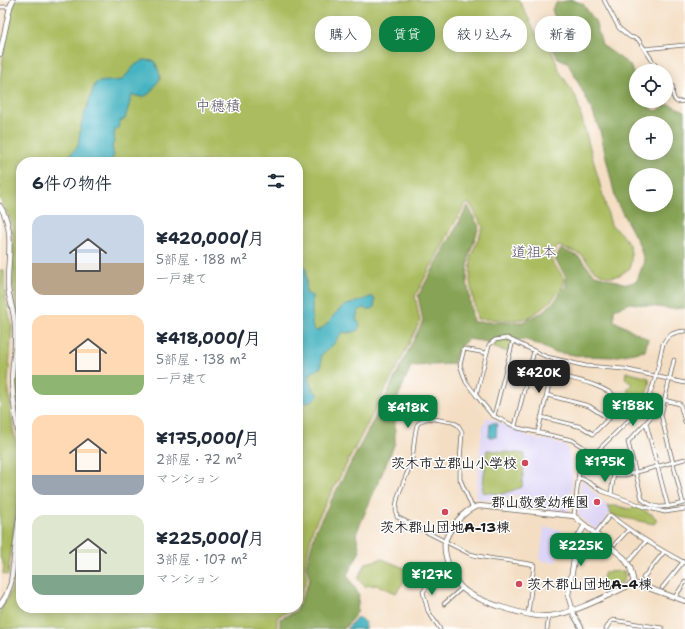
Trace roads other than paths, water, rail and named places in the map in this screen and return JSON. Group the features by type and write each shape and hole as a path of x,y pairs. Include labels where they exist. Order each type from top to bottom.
{"street":[{"path":"0,54 10,7 13,0"},
{"path":"604,0 620,28 630,37 638,40 654,64"},
{"path":"0,7 10,7"},
{"path":"644,49 685,45"},
{"path":"673,96 674,100 677,102 681,103 685,101"},
{"path":"0,206 5,213 10,237 8,285 16,336 12,381 16,420"},
{"path":"574,516 578,478 581,468 641,408 648,399 653,388 663,344 666,338 674,332 685,331"},
{"path":"476,395 489,345 495,340 507,338 547,357 586,366 624,369 685,383"},
{"path":"494,416 513,341"},
{"path":"486,354 464,349 460,365 466,382 492,415 515,426 572,440 583,447 609,472 614,474 626,475 685,459"},
{"path":"515,426 534,351"},
{"path":"538,432 555,359"},
{"path":"651,417 628,442 642,499 648,504 664,508 684,503 660,415 674,360"},
{"path":"541,417 582,426 593,434 624,403 608,390 596,385 552,374"},
{"path":"547,395 589,406 609,419"},
{"path":"664,400 680,404 685,422"},
{"path":"472,507 460,479 462,432 458,425 452,422 428,418 420,421 417,425 412,460 397,500 395,511 397,516 400,519 470,554 534,565 528,614"},
{"path":"646,423 668,507"},
{"path":"611,494 614,474"},
{"path":"578,478 583,479 602,491 644,507 665,512 685,509"},
{"path":"634,583 630,567 624,558 574,516 485,506 472,507 457,520 450,530 445,542 445,551 450,570 455,580 462,588 489,602 518,612 548,616 572,610 634,583 685,601"},
{"path":"596,533 610,515 628,530 664,552 684,562 662,588"},
{"path":"582,629 572,610 568,595 578,537 585,525"},
{"path":"615,544 628,530"},
{"path":"630,560 646,541"},
{"path":"0,605 8,593 11,583 16,543"},
{"path":"643,578 664,552"},
{"path":"440,629 428,611 423,592 431,581 450,570"},
{"path":"675,597 685,582"},
{"path":"444,604 462,588"},
{"path":"548,616 548,629"},
{"path":"606,629 613,620 662,629"}],"water":[{"path":"144,60 155,61 160,79 149,94 142,97 132,95 125,119 120,121 118,128 115,129 112,147 113,157 68,157 78,146 81,124 95,84 98,82 122,80 135,65"},
{"path":"303,265 306,270 306,293 312,296 312,325 314,330 317,331 324,327 340,309 346,306 370,297 373,297 375,300 374,308 367,310 364,308 358,311 356,320 360,325 357,331 348,333 344,332 333,345 321,355 321,367 311,373 309,381 314,391 319,395 310,402 303,403"},
{"path":"490,423 497,423 496,437 489,437"},
{"path":"359,617 365,623 365,629 347,629 356,618"}],"place":[{"name":"茨木市立郡山小学校","path":"525,463"},
{"name":"郡山敬愛幼稚園","path":"597,502"},
{"name":"茨木郡山団地A-13棟","path":"445,512"},
{"name":"茨木郡山団地A-4棟","path":"519,584"}],"district":[{"name":"中穂積","path":"218,106"},
{"name":"道祖本","path":"534,252"}]}
